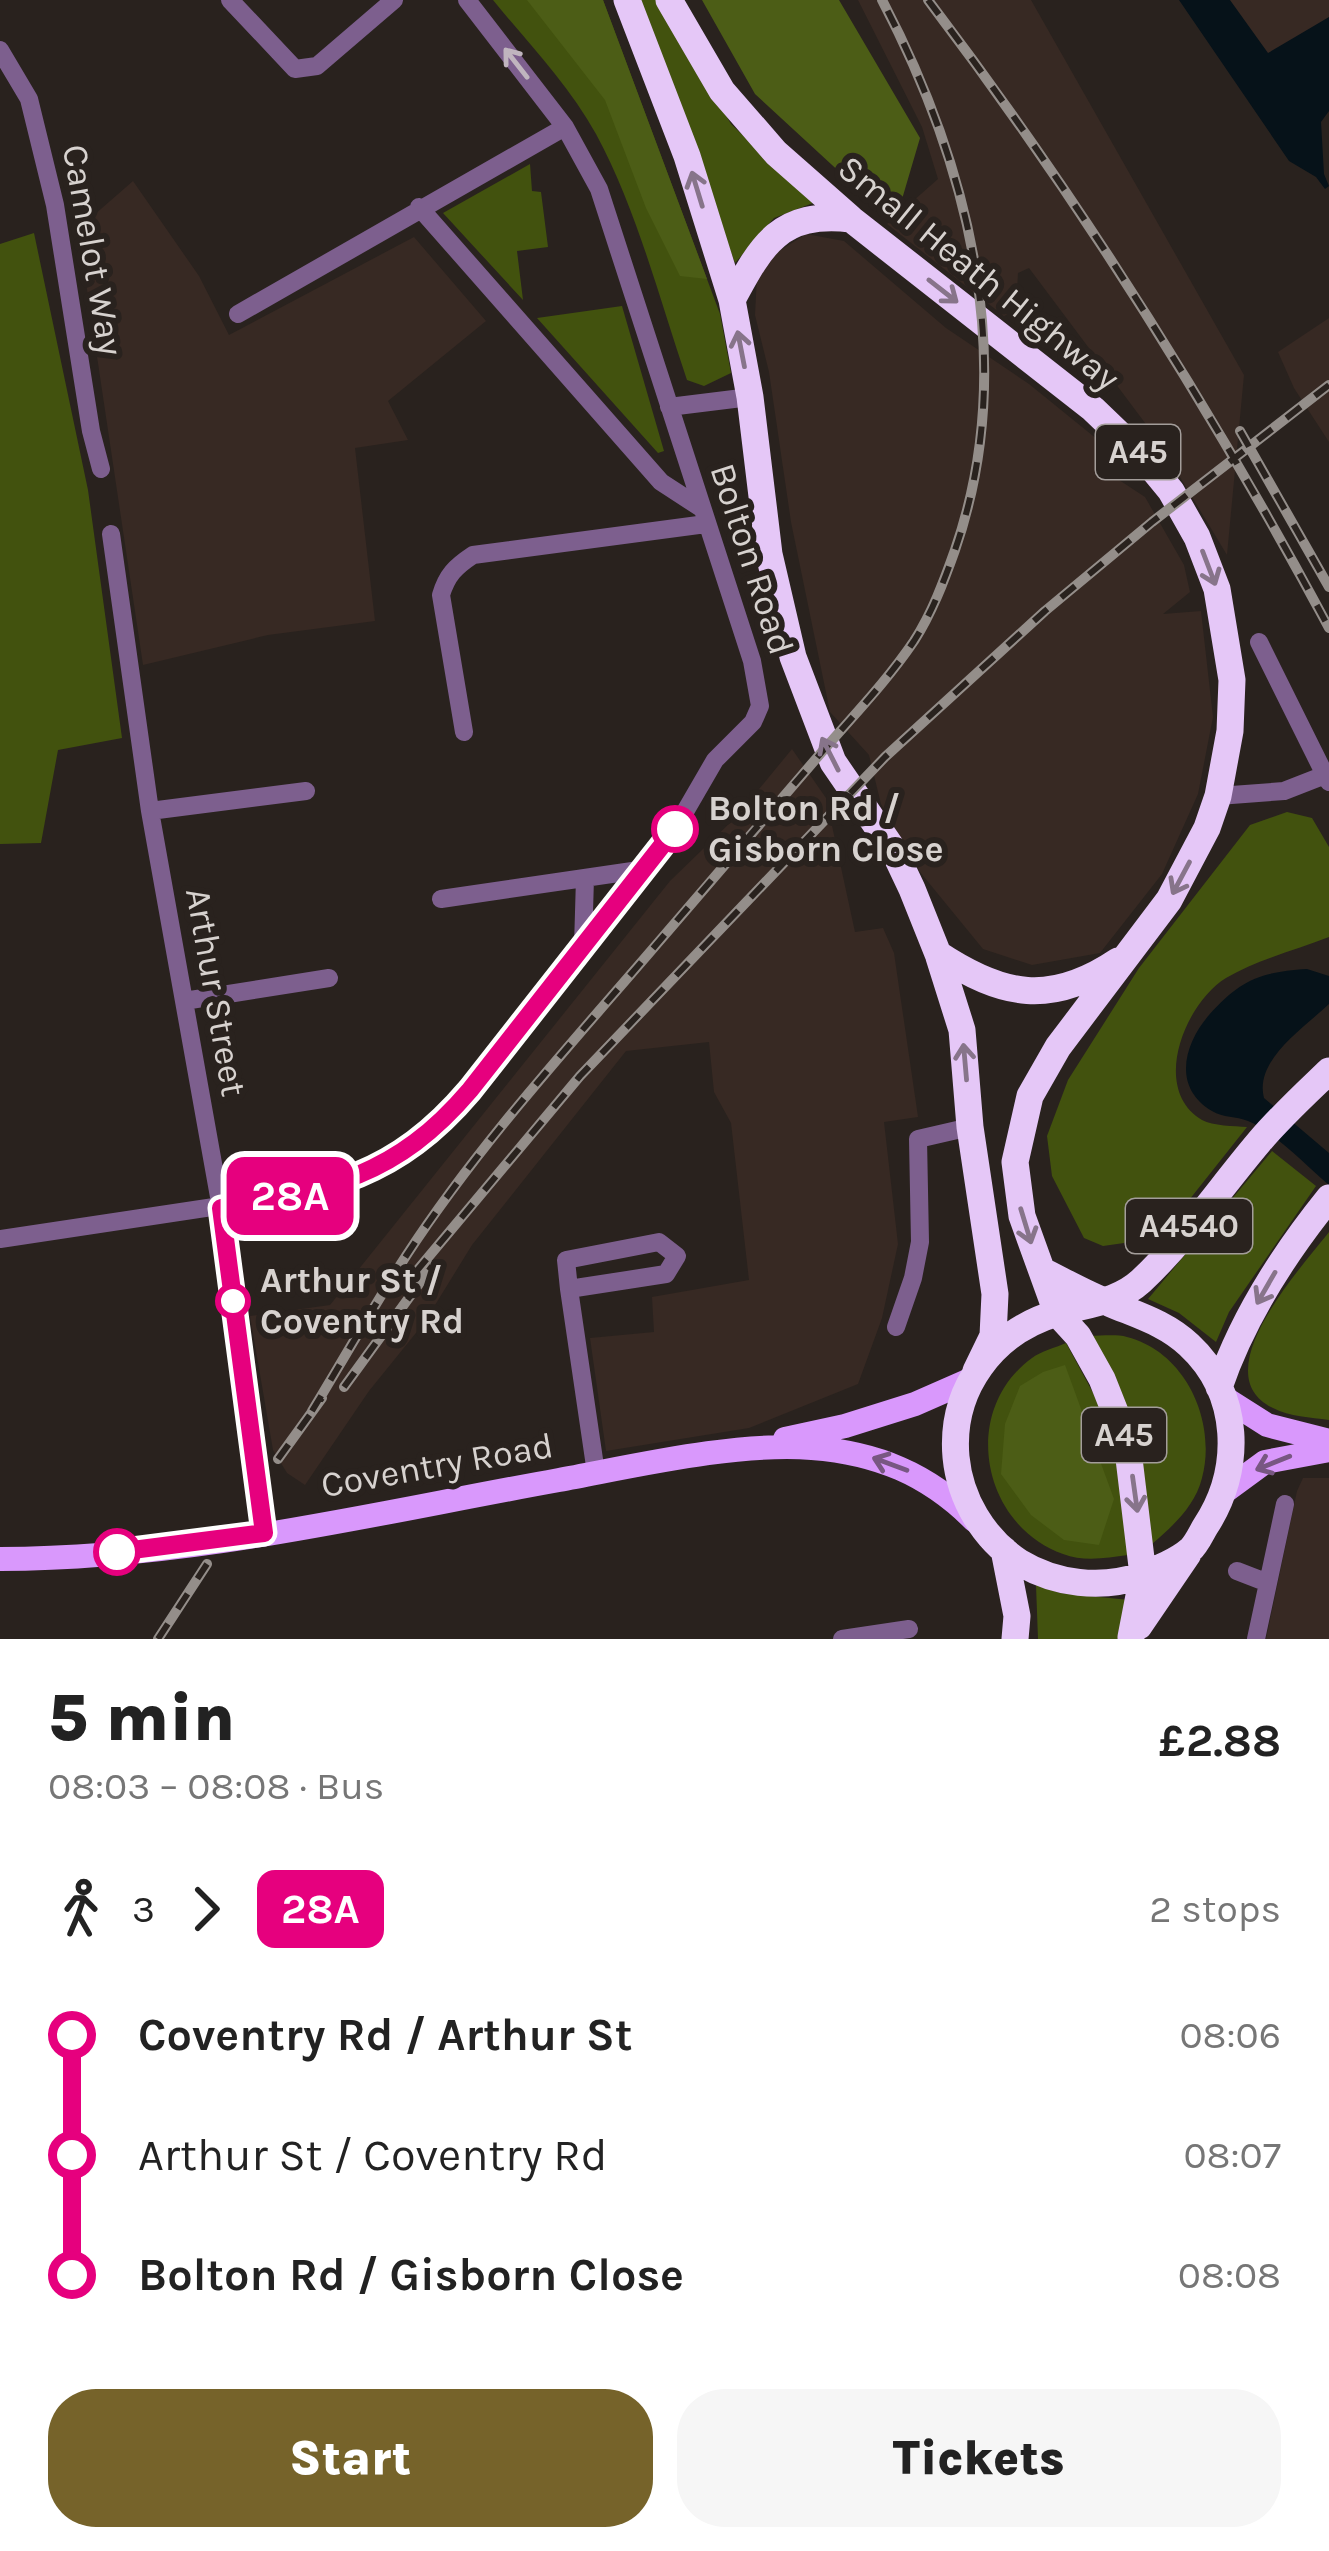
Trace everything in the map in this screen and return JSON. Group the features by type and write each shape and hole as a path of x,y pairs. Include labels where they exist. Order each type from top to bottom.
{"highway":[{"path":"627,0 687,156 732,300 750,397 769,554 793,657 833,762 894,851 938,954 962,1030 970,1127 995,1294 994,1336 957,1422 957,1467 971,1510 994,1540 1039,1572 1079,1582 1143,1575 1190,1550"},
{"name":"Small Heath Highway","path":"669,0 722,91 776,153 1093,410 1143,457 1171,491 1197,537 1217,589 1232,680 1230,731 1207,828 1169,900 1058,1047 1030,1096 1021,1126 1016,1188 1043,1271"},
{"path":"732,300 749,266 780,229 803,219 851,218"},
{"path":"938,954 986,982 1036,993 1095,976 1131,952"},
{"name":"A4540","path":"974,1375 1010,1334 1057,1312 1105,1302 1137,1285 1262,1138 1329,1071"},
{"name":"A4540","path":"1221,1392 1240,1334 1281,1262 1329,1198"},
{"path":"1043,1271 1105,1302"},
{"name":"A45","path":"1043,1271 1057,1312 1078,1336 1102,1379 1127,1442 1143,1575 1131,1638"},
{"name":"A4540","path":"1105,1302 1174,1332 1206,1364 1221,1392 1232,1454 1224,1492 1131,1638"},
{"path":"994,1540 1017,1616 1015,1639"}],"main road":[{"name":"Coventry Road","path":"742,1451 915,1405 974,1375"},
{"path":"1221,1392 1268,1425 1329,1445"},
{"path":"1224,1492 1265,1462 1329,1445"},
{"name":"Coventry Road","path":"0,1559 117,1552 264,1533 596,1473 742,1451 810,1448 896,1464 947,1495 994,1540"}],"street":[{"path":"230,0 295,69 317,66 394,0"},
{"name":"Bolton Road","path":"0,1239 221,1208 344,1182 410,1149 447,1116 646,869 715,760 745,733 760,706 752,661 599,189 565,127 467,0"},
{"name":"Camelot Way","path":"0,50 29,99 40,141 62,233 88,414 101,469"},
{"path":"238,314 565,127"},
{"path":"419,207 661,482 704,516"},
{"path":"669,407 750,397"},
{"path":"464,732 441,595 456,566 473,555 704,516"},
{"name":"Arthur Street","path":"111,534 150,811 221,1208 264,1533"},
{"path":"1218,796 1284,791 1327,778 1259,642"},
{"path":"150,811 306,791"},
{"path":"442,899 646,869"},
{"path":"583,946 586,878"},
{"path":"184,1001 329,978"},
{"path":"896,1327 914,1277 920,1242 918,1139 970,1127"},
{"path":"569,1289 666,1274 677,1256 659,1242 566,1260 569,1289 596,1473"},
{"path":"1256,1639 1285,1504"},
{"path":"1237,1570 1268,1583"},
{"path":"842,1639 909,1630"}],"shaded area":[{"path":"858,0 1031,0 1244,375 1227,555 1157,439 1029,268 1018,273 1016,310 1004,316 887,224 938,179 922,127"},
{"path":"1179,0 1230,0 1268,53 1329,17 1329,111 1321,122 1329,186 1325,189 1316,177 1289,161"},
{"path":"1221,0 1329,0 1329,36 1269,71"},
{"path":"133,181 199,276 229,335 414,237 486,321 388,401 408,440 355,448 375,621 268,635 143,665 78,229"},
{"path":"806,234 844,241 946,328 1029,384 1103,444 1127,468 1116,478 1145,497 1184,565 1190,592 1163,614 1201,611 1213,717 1198,794 1162,874 1100,953 1032,965 983,949 920,872 881,804 869,755 830,712 755,315 757,276 773,255"},
{"path":"1329,318 1329,442 1294,388 1278,352"},
{"path":"792,749 826,798 855,932 883,928 894,953 918,1117 884,1122 898,1244 882,1318 858,1384 749,1428 606,1451 590,1338 654,1332 652,1297 749,1280 731,1123 714,1092 709,1042 626,1051 472,1245 424,1323 369,1391 305,1485 287,1473 273,1450 250,1316 330,1305 670,881 736,817"},
{"path":"1307,969 1329,976 1329,1004 1274,1058 1266,1071 1264,1098 1329,1153 1329,1185 1258,1126 1212,1111 1199,1101 1187,1078 1193,1039 1231,993 1264,976"},
{"path":"1303,1478 1329,1478 1329,1639 1266,1639 1297,1491"}],"green space":[{"path":"493,0 603,0 720,314 731,373 704,386 687,380 611,163 561,81"},
{"path":"527,0 603,0 707,279 680,276 646,208 605,100"},
{"path":"637,0 656,0 731,124 813,203 774,218 735,263"},
{"path":"702,0 839,0 920,138 895,223 755,94"},
{"path":"530,164 532,191 541,192 548,247 517,251 523,300 443,213"},
{"path":"34,233 88,490 122,738 58,750 41,843 0,844 0,244"},
{"path":"622,306 664,451 658,453 537,318"},
{"path":"1287,812 1312,818 1329,847 1329,937 1250,966 1211,990 1187,1026 1176,1068 1186,1106 1202,1120 1247,1127 1174,1219 1124,1243 1103,1246 1084,1238 1052,1176 1047,1136 1068,1080 1139,968 1250,825"},
{"path":"1272,1151 1316,1186 1229,1312 1216,1342 1179,1313 1148,1299"},
{"path":"1329,1232 1329,1420 1273,1408 1254,1392 1248,1371 1264,1320"},
{"path":"1090,1336 1127,1337 1166,1357 1181,1373 1200,1413 1206,1456 1199,1488 1182,1515 1152,1544 1140,1455"},
{"path":"1066,1343 1105,1415 1119,1466 1128,1555 1095,1559 1063,1554 1035,1539 1013,1518 998,1493 990,1465 995,1406 1009,1380 1036,1356"},
{"path":"1065,1365 1114,1499 1099,1545 1064,1540 1031,1515 1001,1474 1005,1424 1020,1386"},
{"path":"1036,1585 1060,1593 1129,1600 1121,1639 1038,1639"}],"railway":[{"path":"312,1411 406,1256 461,1178 893,670 942,585 974,480 983,410 983,339 961,199 940,131 882,0"},
{"path":"928,0 1038,151 1141,306 1329,628"},
{"path":"415,1273 580,1076 885,757 1045,611 1329,385"},
{"path":"1240,431 1329,587"},
{"path":"344,1387 432,1266"},
{"path":"278,1459 322,1398"},
{"path":"158,1639 207,1564"}],"bus line":[{"name":"28A","path":"117,1552 264,1533 221,1208 344,1182 410,1149 470,1090 675,829"}],"place":[{"name":"Bolton Rd / Gisborn Close","path":"675,829"},
{"name":"Arthur St / Coventry Rd","path":"233,1301"}]}
